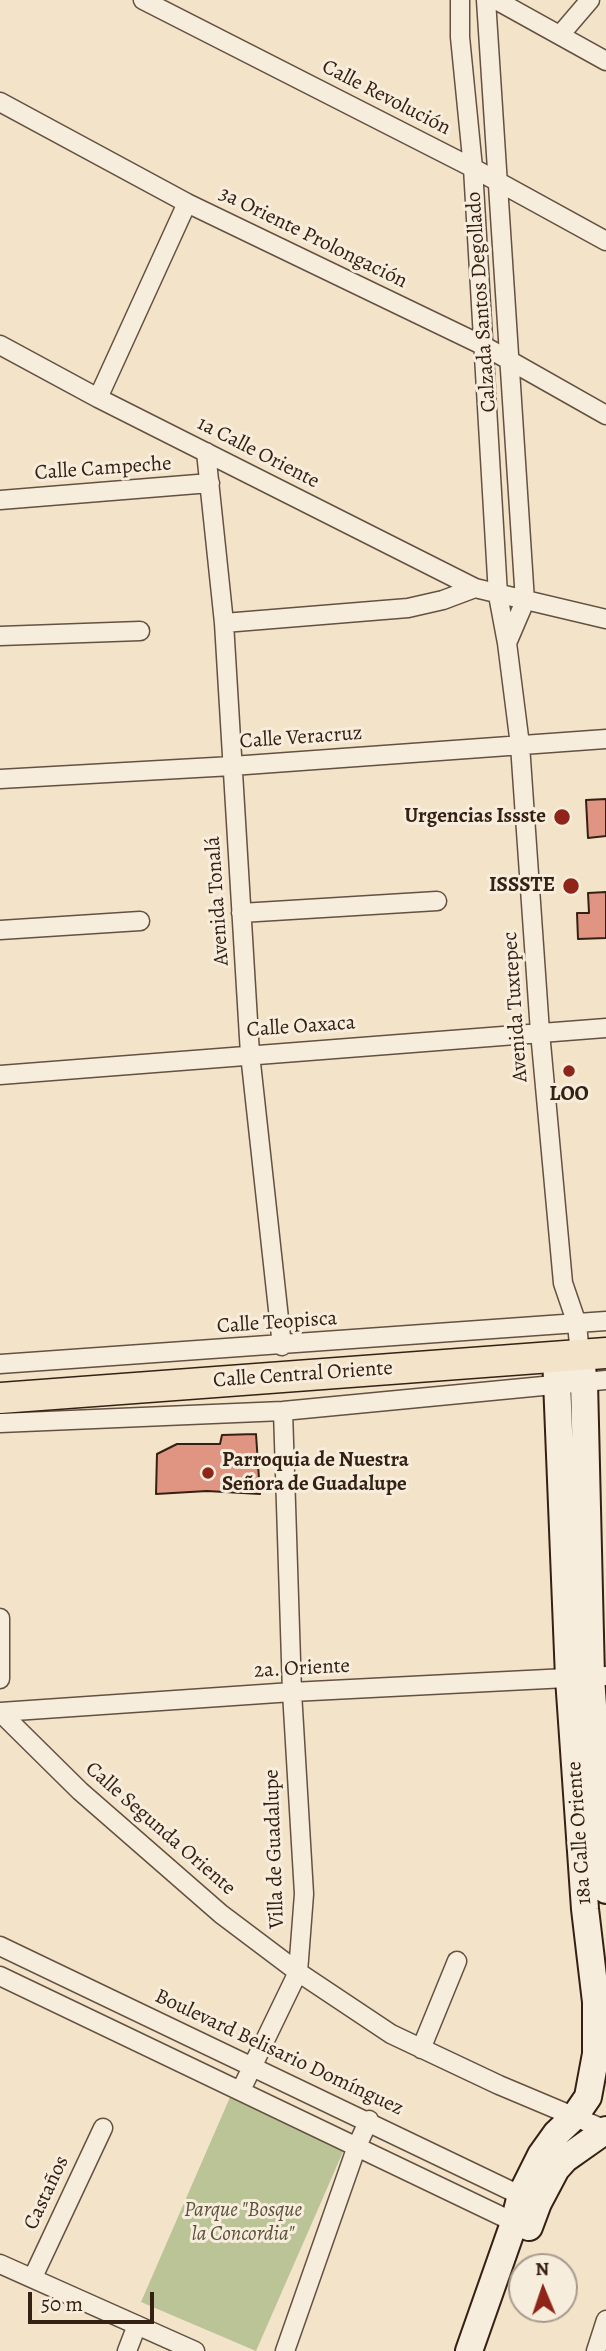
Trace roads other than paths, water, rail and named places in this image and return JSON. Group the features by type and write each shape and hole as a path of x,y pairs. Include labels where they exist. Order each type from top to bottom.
{"main road":[{"name":"Calle Central Oriente","path":"0,1398 582,1368"},
{"name":"18a Calle Oriente","path":"582,1368 589,1677 585,1909 596,2002 596,2054 582,2107"},
{"name":"18a Calle Oriente","path":"589,1677 606,1890"},
{"path":"487,2351 541,2155 556,2134 582,2107 606,2070"},
{"path":"529,2199 565,2159 606,2130"},
{"path":"469,2351 521,2226"}],"street":[{"name":"Calle Revolución","path":"143,0 473,169 606,241"},
{"name":"Calzada Santos Degollado","path":"460,0 460,37 473,169 498,595"},
{"name":"Calzada Santos Degollado","path":"486,0 525,601"},
{"path":"496,0 606,61"},
{"path":"560,35 590,0"},
{"name":"3a Oriente Prolongación","path":"0,102 187,203 484,346 606,415"},
{"path":"98,398 187,203"},
{"name":"1a Calle Oriente","path":"0,345 98,398 475,589 606,619"},
{"name":"Avenida Tonalá","path":"206,452 224,623 250,1054 282,1346"},
{"name":"Calle Campeche","path":"0,500 210,483"},
{"path":"224,623 408,608 475,589"},
{"name":"Avenida Tuxtepec","path":"498,595 520,745 540,1032 564,1283 577,1324"},
{"path":"507,643 525,601"},
{"path":"0,636 140,631"},
{"name":"Calle Veracruz","path":"0,779 232,766 606,739"},
{"path":"241,913 437,901"},
{"path":"0,930 140,921"},
{"name":"Calle Oaxaca","path":"0,1074 606,1028"},
{"name":"Avenida Tuxtepec","path":"557,1326 564,1283"},
{"name":"Calle Teopisca","path":"0,1364 606,1321"},
{"name":"18a Calle Oriente","path":"577,1324 582,1368"},
{"name":"18a Calle Oriente","path":"557,1326 582,1368"},
{"path":"0,1423 283,1411 582,1368"},
{"name":"Villa de Guadalupe","path":"283,1411 292,1692 304,1894 298,1972"},
{"path":"0,1618 0,1679"},
{"name":"2a. Oriente","path":"0,1712 292,1692 589,1677"},
{"name":"Calle Segunda Oriente","path":"0,1712 80,1791 221,1914 298,1972"},
{"name":"Boulevard Belisario Domínguez","path":"0,1946 369,2120 529,2199"},
{"path":"421,2049 457,1961"},
{"path":"241,2090 298,1972 391,2034 499,2085 582,2107 606,2130"},
{"path":"0,1976 521,2226"},
{"path":"285,2351 357,2146 369,2120"},
{"name":"Castaños","path":"33,2277 103,2128"},
{"path":"0,2264 195,2351"},
{"path":"596,2351 606,2320"},
{"path":"127,2351 137,2325"}],"place":[{"name":"Urgencias Issste","path":"562,817"},
{"name":"ISSSTE","path":"571,886"},
{"name":"LOO","path":"569,1071"},
{"name":"Parroquia de Nuestra Señora de Guadalupe","path":"208,1473"}],"park label":[{"name":"Parque \"Bosque la Concordia\"","path":"243,2223"}]}
